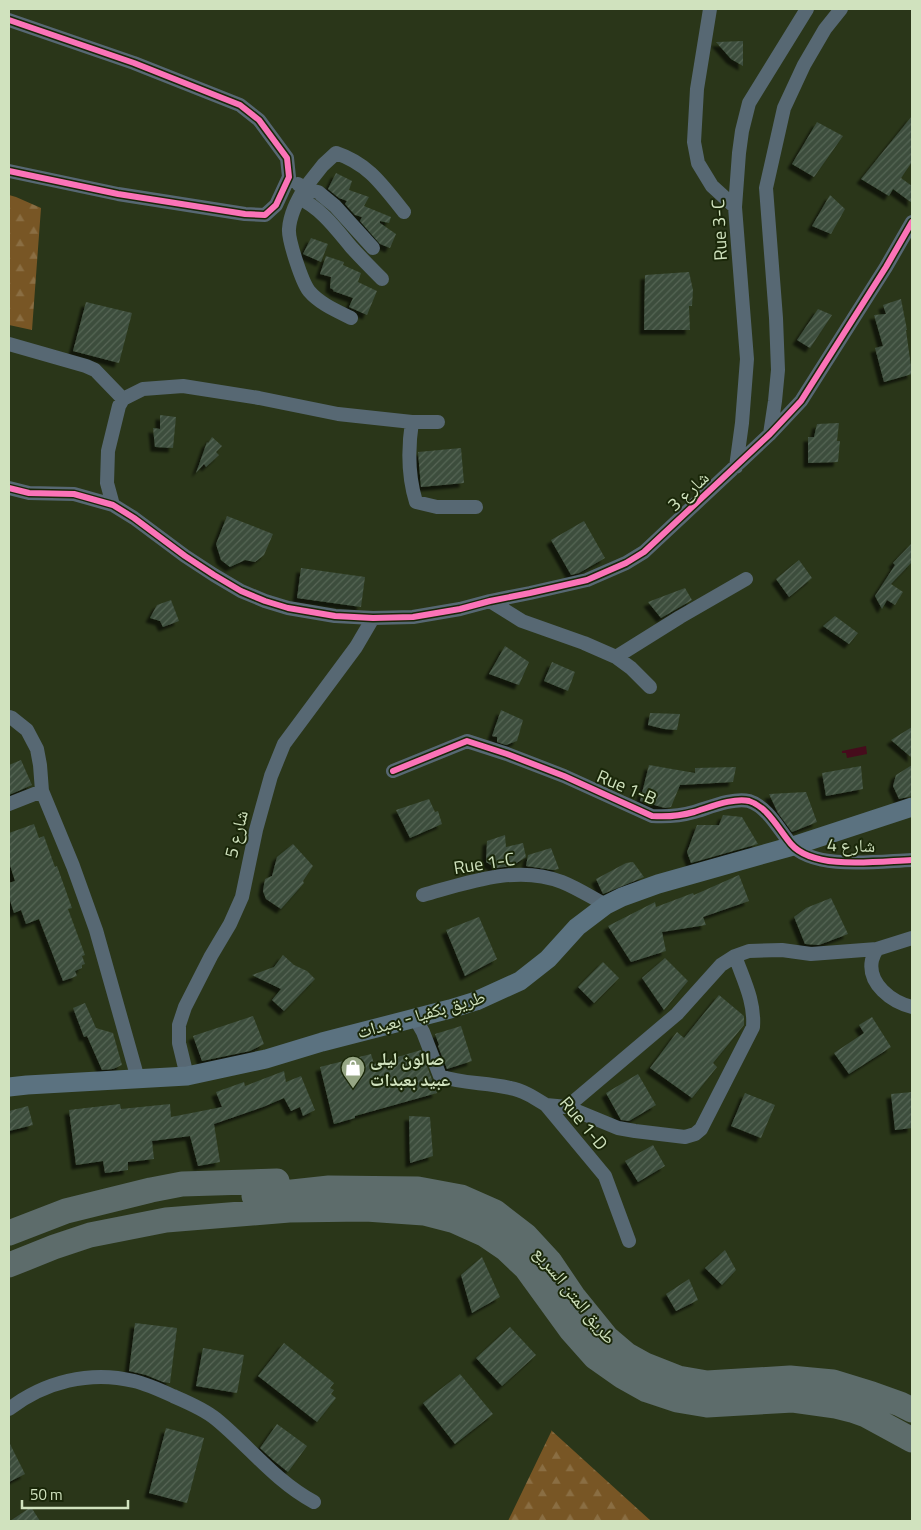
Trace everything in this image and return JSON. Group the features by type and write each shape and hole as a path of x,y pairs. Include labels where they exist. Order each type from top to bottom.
{"highway":[{"path":"9,1233 66,1211 182,1184 285,1180 329,1188"},
{"path":"9,1250 82,1224 141,1211 329,1188"},
{"name":"طريق المتن السريع","path":"329,1188 418,1189 439,1192 461,1197 495,1212 526,1236 550,1262 573,1296 607,1338 627,1355 644,1365 678,1378 707,1383 790,1378 833,1382 872,1394 912,1410"},
{"name":"طريق المتن السريع","path":"348,1210 366,1209 424,1213 455,1221 484,1234 506,1249 526,1268 571,1330 595,1357 622,1376 647,1390 677,1400 707,1404 793,1400 836,1406 866,1416 912,1440"},
{"path":"9,1265 72,1240 153,1222 289,1210 348,1210"},
{"path":"9,1281 73,1255 113,1244 172,1233 288,1222 348,1210"}],"main road":[{"name":"طريق بكفيا - بعبدات","path":"9,1088 27,1084 187,1076 266,1059 476,1001 520,981 548,959 577,927 622,897 658,884 793,846 912,807"}],"street":[{"path":"710,9 697,89 694,142 698,163 712,186 735,207"},
{"name":"Rue 3-C","path":"736,467 742,423 747,359 735,207 742,131 750,103 807,9"},
{"path":"770,434 778,370 766,188 784,108 804,65 825,29 841,9"},
{"path":"9,20 134,63 240,105 259,120 287,158 289,177 308,202 324,214 382,280"},
{"path":"351,318 325,305 309,290 303,278 289,230 301,193 322,165 336,153 360,164 384,186 404,212"},
{"path":"9,171 128,195 246,214 265,214 276,205 289,177"},
{"path":"301,193 318,192 335,206 373,248"},
{"name":"شارع 3","path":"25,492 74,494 114,505 185,556 242,591 265,601 306,612 373,618 413,617 460,609 587,580 626,563 644,552 736,467 800,401 886,267 912,222"},
{"path":"9,344 95,370 123,399"},
{"path":"114,505 107,483 108,451 119,406 123,399 143,389 183,386 259,398 338,414 412,422 438,422"},
{"path":"412,422 409,442 413,492 416,502 437,507 476,507"},
{"path":"9,488 25,492"},
{"path":"9,496 25,492"},
{"path":"616,657 746,579"},
{"path":"490,601 522,621 584,643 616,657 631,668 650,687"},
{"name":"شارع 5","path":"187,1076 179,1043 179,1025 185,1008 211,956 230,924 242,897 256,830 268,785 284,744 356,647 373,618"},
{"path":"9,717 27,730 37,749 42,791 73,866 96,930 138,1079"},
{"name":"Rue 1-B","path":"393,771 467,741 564,776 652,816 677,816 746,800 766,812 793,846"},
{"path":"9,804 42,791"},
{"name":"شارع 4","path":"793,846 816,858 835,862 912,860"},
{"name":"Rue 1-C","path":"423,895 480,879 516,874 560,881 580,890 606,906"},
{"path":"567,1107 676,1014 721,965 735,956 749,951 782,950 811,954 877,949 912,938"},
{"path":"877,949 872,961 874,977 880,987 897,1002 912,1007"},
{"path":"546,1105 567,1107 618,1128 635,1131 684,1137 701,1130 753,1027 754,1015 751,1000 735,956"},
{"name":"Rue 1-D","path":"415,1018 423,1032 440,1076 451,1080 511,1088 534,1097 546,1105 604,1176 629,1241"},
{"path":"9,1409 23,1398 48,1386 76,1378 105,1377 133,1381 182,1399 215,1418 285,1484 314,1502"}],"green space":[{"path":"9,195 41,208 32,330 9,325"},
{"path":"552,1431 651,1521 508,1521"}],"shaded area":[{"path":"866,746 867,754 847,758 846,753 842,753 842,751"}],"building":[{"path":"743,41 743,66 731,59 716,42"},
{"path":"912,116 912,162 901,178 912,186 912,203 893,189 889,196 861,179"},
{"path":"817,122 843,136 814,177 792,164"},
{"path":"336,173 352,181 349,190 369,197 364,206 391,217 389,223 380,221 380,223 396,234 390,248 380,244 360,221 362,217 355,215 345,204 347,201 339,198 328,189"},
{"path":"830,195 845,209 831,234 812,226"},
{"path":"311,238 328,244 321,262 303,254"},
{"path":"326,256 344,262 343,265 361,273 358,282 377,291 367,315 349,307 353,298 333,291 330,288 331,277 320,274"},
{"path":"689,272 693,290 692,306 689,306 690,330 644,330 645,275"},
{"path":"901,299 912,374 884,382 875,348 883,346 874,315 886,314 883,305"},
{"path":"86,302 132,313 119,363 73,351"},
{"path":"818,309 832,315 810,348 797,340"},
{"path":"160,415 176,417 173,448 155,447 153,428 160,429"},
{"path":"839,423 837,441 840,441 838,462 808,463 808,437 814,437 817,424"},
{"path":"212,437 222,446 216,452 219,455 206,467 204,464 196,473 207,442"},
{"path":"461,448 464,483 421,487 418,452"},
{"path":"227,516 273,534 264,555 255,562 245,560 230,567 221,560 216,544"},
{"path":"584,521 605,558 579,573 571,575 551,540"},
{"path":"912,543 912,562 891,584 903,592 895,605 887,600 882,609 875,596 895,565 893,563"},
{"path":"799,560 812,578 789,597 776,579"},
{"path":"301,568 365,577 361,607 297,598"},
{"path":"685,588 692,600 661,618 648,602"},
{"path":"171,600 179,621 163,627 160,621 150,618 157,605"},
{"path":"835,616 858,633 849,644 823,626"},
{"path":"505,646 529,662 519,685 489,674"},
{"path":"552,662 575,672 568,691 544,681"},
{"path":"501,710 523,720 517,741 506,745 497,742 497,737 492,736"},
{"path":"650,713 680,714 677,730 648,725"},
{"path":"912,727 912,758 891,740"},
{"path":"21,760 32,785 9,795 9,765"},
{"path":"649,765 695,773 695,768 736,767 733,782 680,785 671,807 665,808 640,801"},
{"path":"912,765 912,796 899,799 893,786 896,775"},
{"path":"861,766 863,789 826,796 822,773"},
{"path":"806,792 817,822 792,832 778,813 769,794"},
{"path":"429,799 435,812 438,811 442,824 410,838 396,810"},
{"path":"723,815 742,817 758,844 691,863 687,852 697,825 719,825"},
{"path":"34,824 39,838 44,836 55,867 57,866 72,908 68,909 85,955 82,956 85,964 82,965 82,968 75,971 77,976 63,981 39,919 26,924 21,910 14,913 9,897 9,883 15,881 9,862 9,833"},
{"path":"505,835 506,847 523,843 526,857 512,866 496,868 486,862 487,841"},
{"path":"293,844 313,866 303,881 304,883 281,909 266,899 263,891 265,879 272,876 277,857"},
{"path":"551,848 559,869 553,870 526,866 528,855"},
{"path":"633,862 644,877 603,894 596,879 626,863"},
{"path":"739,875 749,901 703,917 706,925 662,932 666,951 631,962 608,926 655,902 656,907 693,893 694,895"},
{"path":"831,898 848,934 819,945 805,944 794,917 806,908"},
{"path":"479,917 497,959 465,976 446,930"},
{"path":"283,955 294,965 307,971 315,979 284,1011 272,1000 281,989 252,975 274,967"},
{"path":"665,958 688,981 664,1010 642,978"},
{"path":"603,962 619,978 594,1003 578,987"},
{"path":"719,995 744,1016 744,1025 713,1063 717,1067 692,1098 650,1068 677,1032 684,1038"},
{"path":"85,1003 96,1028 113,1033 122,1065 113,1069 102,1070 87,1036 84,1037 73,1008"},
{"path":"253,1016 264,1044 250,1051 202,1061 193,1036"},
{"path":"872,1017 891,1047 849,1074 834,1053 864,1033 859,1025"},
{"path":"461,1026 472,1061 447,1069 435,1034"},
{"path":"421,1050 437,1093 355,1116 355,1118 334,1124 320,1067 371,1054 374,1064"},
{"path":"284,1071 286,1082 301,1076 315,1110 303,1116 300,1107 291,1111 284,1098 214,1124 220,1162 198,1166 190,1136 152,1141 154,1159 128,1162 128,1170 105,1173 103,1161 76,1165 69,1110 120,1104 121,1109 170,1104 171,1117 222,1107 216,1092 244,1082 245,1086"},
{"path":"638,1074 656,1105 629,1121 621,1120 606,1093"},
{"path":"912,1092 912,1128 895,1130 891,1094"},
{"path":"745,1093 775,1105 761,1138 731,1126"},
{"path":"28,1106 33,1125 9,1131 9,1111"},
{"path":"409,1116 430,1117 433,1156 410,1163"},
{"path":"653,1145 665,1166 638,1182 625,1161"},
{"path":"725,1250 736,1270 722,1285 705,1268"},
{"path":"482,1257 500,1297 472,1313 461,1275"},
{"path":"689,1279 698,1300 676,1311 666,1294"},
{"path":"135,1323 177,1328 170,1383 129,1371"},
{"path":"510,1327 536,1355 502,1386 476,1358"},
{"path":"284,1343 334,1383 330,1388 334,1390 331,1394 336,1398 317,1422 258,1376"},
{"path":"203,1348 244,1355 237,1393 196,1386"},
{"path":"460,1374 493,1414 455,1444 423,1403"},
{"path":"277,1424 307,1446 288,1472 260,1448"},
{"path":"166,1428 204,1438 187,1503 149,1493"},
{"path":"9,1442 25,1474 9,1482"},
{"path":"31,1507 40,1521 10,1521"}],"cycle path":[{"path":"9,20 134,63 240,105 259,120 287,158 289,177 276,205 265,215 245,214 118,194 9,171"},
{"path":"9,488 29,493 74,494 113,505 134,518 185,556 241,591 288,608 335,616 373,618 413,617 460,609 587,580 626,563 644,552 770,434 801,401 886,267 912,222"},
{"path":"393,771 467,741 564,776 652,816 679,815 736,800 749,801 762,808 791,844 801,852 815,858 848,862 912,860"}],"place":[{"name":"صالون ليلى عبيد بعبدات","path":"353,1089"}]}
